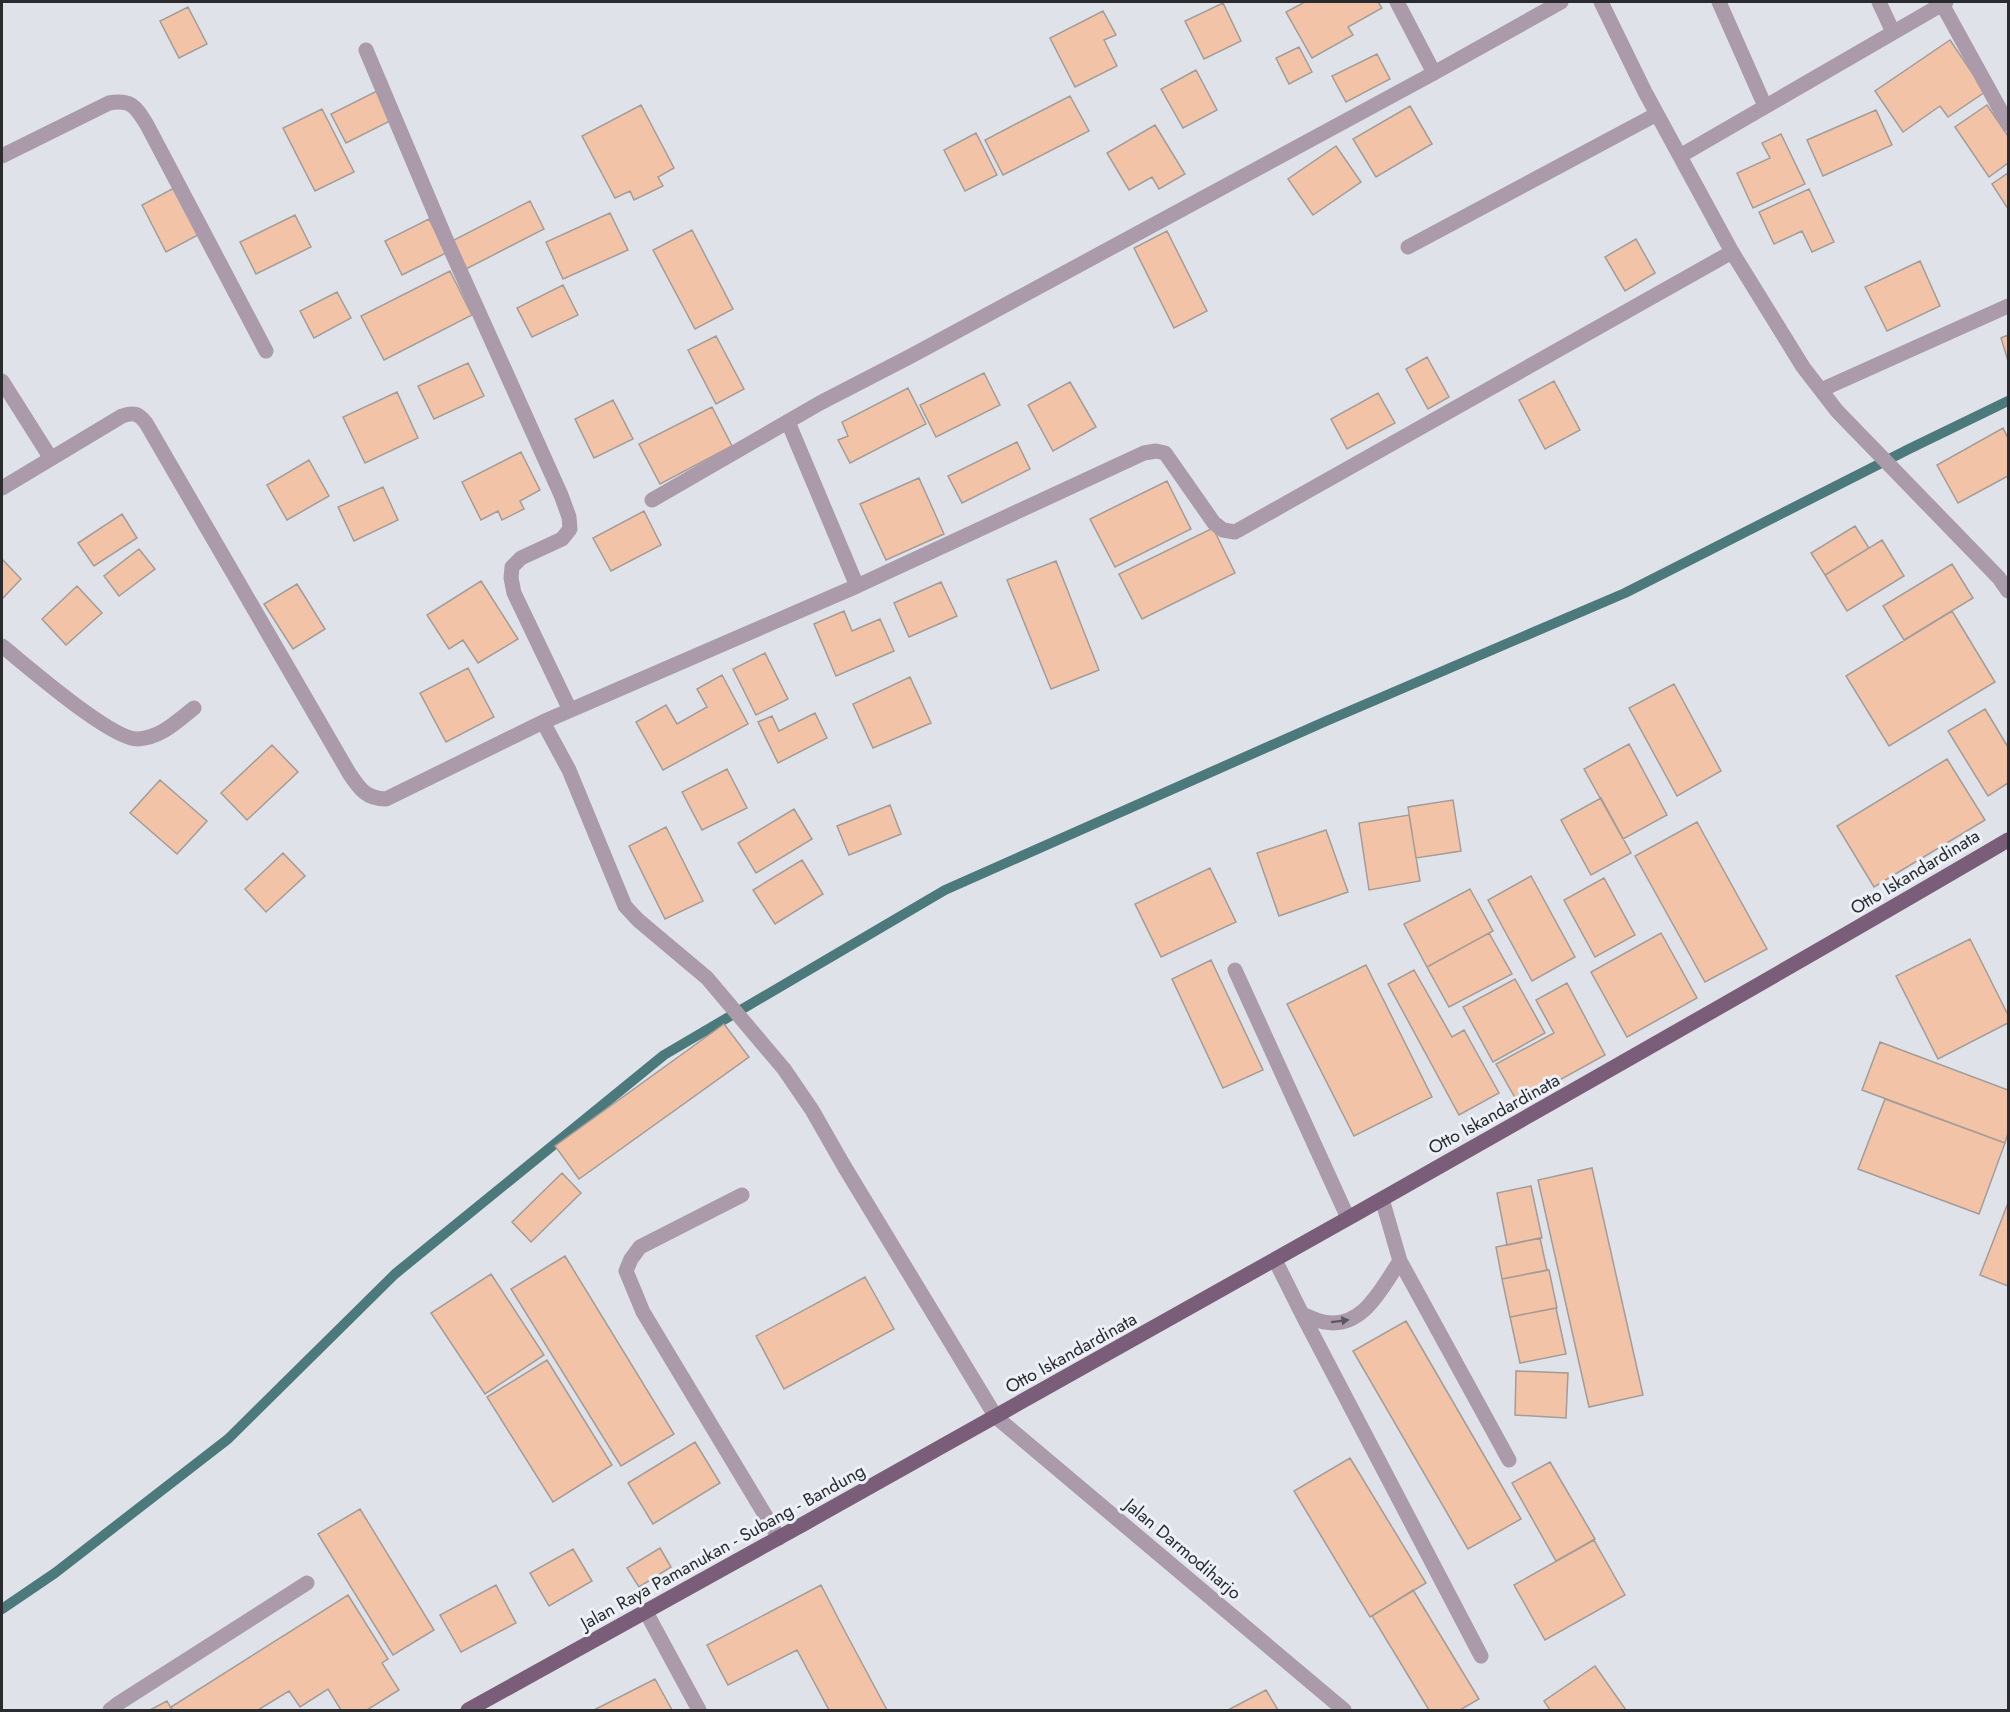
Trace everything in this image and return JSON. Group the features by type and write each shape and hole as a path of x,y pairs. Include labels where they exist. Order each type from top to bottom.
{"main road":[{"name":"Otto Iskandardinata","path":"996,1417 1796,965 2008,840"},
{"name":"Jalan Raya Pamanukan - Subang - Bandung","path":"468,1710 996,1417"}],"street":[{"path":"1397,2 1434,73"},
{"path":"652,500 788,422 1561,2"},
{"path":"1601,2 1657,114 1732,252 1803,367 1838,411 1999,578 2008,591"},
{"path":"1719,2 1765,106"},
{"path":"1879,2 1893,32"},
{"path":"1680,156 1944,3 2008,124"},
{"path":"366,50 445,237 569,517 570,529 562,539 521,558 512,567 511,578 514,593 570,710"},
{"path":"2,156 109,102 122,101 131,104 147,125 266,351"},
{"path":"1408,247 1657,114"},
{"path":"2,488 122,416 134,413 141,417 349,772 366,794 376,799 386,799 543,722 856,586 1134,456 1156,451 1165,453 1214,523 1223,530 1235,532 1285,506 1732,252"},
{"path":"1821,390 2008,306"},
{"path":"2,381 50,458"},
{"path":"788,422 856,586"},
{"path":"2,646 81,710 123,735 136,740 152,737 168,730 194,708"},
{"name":"Jalan Darmodiharjo","path":"543,722 569,770 625,906 638,920 707,978 784,1069 813,1110 844,1166 996,1417 1344,1710"},
{"path":"1235,970 1348,1218"},
{"path":"742,1195 640,1247 631,1258 626,1270 643,1312 779,1538"},
{"path":"1382,1199 1400,1261 1509,1460"},
{"path":"1275,1260 1481,1656"},
{"path":"1302,1314 1324,1323 1351,1320 1363,1312 1380,1293 1400,1261"},
{"path":"110,1710 307,1583"},
{"path":"646,1612 699,1710"}],"building":[{"path":"1305,2 1378,2 1382,8 1348,27 1353,35 1312,58 1286,12"},
{"path":"1223,3 1241,41 1204,59 1185,21"},
{"path":"188,7 207,44 179,58 160,21"},
{"path":"1103,11 1116,35 1104,40 1117,66 1075,87 1050,38"},
{"path":"1950,40 1985,92 1948,117 1940,106 1903,132 1875,91"},
{"path":"1299,47 1312,72 1289,84 1276,58"},
{"path":"1377,54 1390,79 1346,102 1332,76"},
{"path":"1196,70 1217,110 1183,128 1161,89"},
{"path":"379,90 394,119 346,143 331,114"},
{"path":"1070,96 1089,131 1003,175 985,140"},
{"path":"641,105 674,168 658,177 663,186 634,200 630,191 615,198 582,136"},
{"path":"1987,105 2008,136 2008,163 1989,177 1955,127"},
{"path":"1410,106 1432,144 1376,177 1353,139"},
{"path":"322,109 354,172 315,191 283,128"},
{"path":"1876,110 1892,145 1823,176 1807,140"},
{"path":"1155,125 1185,174 1159,189 1152,177 1129,190 1107,153"},
{"path":"976,133 997,175 965,191 944,150"},
{"path":"1781,134 1805,184 1753,208 1737,173 1770,158 1762,143"},
{"path":"1336,146 1361,182 1313,215 1288,179"},
{"path":"2008,173 2008,209 1992,184"},
{"path":"174,188 198,235 166,252 142,205"},
{"path":"1809,189 1834,242 1812,252 1802,231 1774,244 1759,212"},
{"path":"530,201 544,229 466,269 452,241"},
{"path":"610,213 628,250 563,279 546,242"},
{"path":"295,215 311,247 256,274 240,242"},
{"path":"429,219 446,253 402,275 385,241"},
{"path":"692,230 733,309 695,329 653,250"},
{"path":"1167,231 1207,311 1174,328 1134,248"},
{"path":"1636,239 1655,273 1625,291 1605,257"},
{"path":"1920,261 1940,306 1887,331 1865,287"},
{"path":"450,271 472,315 384,360 361,316"},
{"path":"563,285 578,315 532,337 517,308"},
{"path":"337,292 351,318 314,338 300,311"},
{"path":"2008,335 2008,361 2001,338"},
{"path":"716,336 744,389 716,404 688,350"},
{"path":"1427,357 1449,397 1428,409 1406,369"},
{"path":"468,363 484,396 434,419 418,386"},
{"path":"984,373 1000,405 936,437 920,405"},
{"path":"1554,381 1580,430 1545,449 1519,400"},
{"path":"1070,382 1096,427 1053,451 1028,405"},
{"path":"908,388 926,424 850,463 838,440 848,436 842,422"},
{"path":"397,392 418,438 365,463 343,417"},
{"path":"1378,393 1395,423 1347,449 1331,419"},
{"path":"613,400 633,439 594,458 575,419"},
{"path":"712,407 732,446 660,484 639,444"},
{"path":"2003,428 2008,438 2008,476 1958,503 1937,465"},
{"path":"1017,442 1030,469 962,503 948,476"},
{"path":"521,452 540,490 520,501 524,509 502,520 498,511 481,520 462,482"},
{"path":"309,460 329,496 287,520 267,485"},
{"path":"919,478 944,534 886,560 860,504"},
{"path":"1167,481 1191,529 1115,567 1090,519"},
{"path":"383,487 398,520 354,541 338,507"},
{"path":"644,511 661,545 611,571 593,538"},
{"path":"122,514 137,538 94,566 78,543"},
{"path":"1855,526 1869,548 1825,575 1811,553"},
{"path":"1213,528 1235,573 1142,619 1119,574"},
{"path":"1882,540 1904,576 1847,611 1825,575"},
{"path":"139,549 155,569 119,596 104,576"},
{"path":"2,559 21,579 2,599"},
{"path":"1056,561 1099,670 1051,689 1007,580"},
{"path":"1952,564 1973,598 1904,640 1883,606"},
{"path":"481,581 518,639 478,663 463,640 449,649 427,615"},
{"path":"941,582 957,616 909,637 894,603"},
{"path":"297,584 325,629 293,649 264,604"},
{"path":"77,586 102,613 66,645 42,619"},
{"path":"844,611 852,631 880,619 894,651 836,676 814,624"},
{"path":"1952,611 1995,682 1889,746 1846,676"},
{"path":"765,653 788,699 756,715 733,669"},
{"path":"468,668 494,717 446,742 420,693"},
{"path":"722,675 748,724 663,770 636,722 666,705 677,724 707,707 697,689"},
{"path":"910,677 931,723 873,748 853,704"},
{"path":"1674,684 1721,771 1677,796 1629,708"},
{"path":"1985,709 2008,747 2008,783 1988,796 1948,731"},
{"path":"815,713 827,738 778,763 758,722 772,716 779,731"},
{"path":"1629,744 1667,815 1623,839 1584,769"},
{"path":"272,745 298,772 247,820 221,793"},
{"path":"1947,759 1985,820 1874,887 1837,826"},
{"path":"727,769 747,808 702,830 682,792"},
{"path":"160,780 207,821 177,854 130,813"},
{"path":"1601,798 1631,853 1591,875 1561,820"},
{"path":"1453,800 1461,851 1416,858 1408,807"},
{"path":"890,805 901,834 849,855 837,826"},
{"path":"794,809 812,839 756,873 738,843"},
{"path":"1409,815 1420,881 1369,890 1359,823"},
{"path":"1697,822 1767,949 1705,982 1635,856"},
{"path":"666,827 703,901 665,919 629,846"},
{"path":"1326,830 1348,892 1279,916 1257,853"},
{"path":"283,853 305,876 266,912 245,889"},
{"path":"802,860 823,894 775,924 753,890"},
{"path":"1210,868 1236,922 1161,957 1135,904"},
{"path":"1531,876 1575,957 1532,981 1488,900"},
{"path":"1604,878 1635,935 1595,957 1564,900"},
{"path":"1470,889 1493,931 1427,967 1404,924"},
{"path":"1489,933 1512,974 1449,1007 1427,967"},
{"path":"1661,933 1697,998 1627,1037 1591,972"},
{"path":"1970,939 2008,1015 2008,1023 1938,1059 1896,976"},
{"path":"1211,960 1263,1070 1223,1088 1172,979"},
{"path":"1366,965 1432,1097 1354,1136 1287,1004"},
{"path":"1414,970 1452,1037 1464,1030 1499,1093 1459,1115 1388,984"},
{"path":"1515,979 1545,1033 1493,1062 1463,1007"},
{"path":"1567,983 1605,1055 1518,1103 1496,1064 1554,1033 1536,1000"},
{"path":"724,1024 749,1057 579,1179 555,1146"},
{"path":"1880,1042 2008,1090 2008,1133 2005,1143 1862,1090"},
{"path":"1885,1099 2005,1143 1979,1214 1858,1169"},
{"path":"1592,1168 1643,1395 1589,1407 1538,1180"},
{"path":"562,1173 581,1193 531,1242 512,1222"},
{"path":"1531,1186 1542,1238 1507,1245 1497,1193"},
{"path":"2008,1203 2008,1286 1980,1275"},
{"path":"1540,1238 1547,1270 1502,1279 1496,1247"},
{"path":"565,1256 674,1434 621,1466 511,1289"},
{"path":"1549,1270 1557,1308 1510,1317 1502,1279"},
{"path":"491,1274 544,1355 485,1394 431,1313"},
{"path":"865,1277 894,1329 784,1389 756,1336"},
{"path":"1556,1308 1566,1354 1520,1363 1510,1317"},
{"path":"1406,1321 1521,1519 1468,1549 1353,1351"},
{"path":"547,1360 612,1465 553,1502 487,1397"},
{"path":"1516,1371 1568,1373 1566,1418 1515,1415"},
{"path":"695,1442 720,1483 653,1524 628,1483"},
{"path":"1350,1458 1426,1583 1370,1617 1294,1491"},
{"path":"1550,1462 1595,1539 1556,1561 1512,1483"},
{"path":"360,1509 434,1630 393,1655 318,1534"},
{"path":"1594,1540 1625,1595 1545,1640 1514,1585"},
{"path":"660,1548 671,1567 639,1587 627,1568"},
{"path":"573,1549 592,1581 549,1606 530,1573"},
{"path":"496,1585 516,1623 461,1652 440,1615"},
{"path":"821,1585 887,1710 829,1710 797,1650 728,1685 707,1645"},
{"path":"1413,1590 1479,1699 1460,1710 1429,1710 1372,1616"},
{"path":"348,1595 388,1659 382,1663 399,1690 367,1710 341,1710 328,1689 300,1707 289,1691 258,1710 173,1710 171,1707"},
{"path":"1595,1666 1626,1710 1550,1710 1544,1701"},
{"path":"655,1679 672,1710 594,1710"},
{"path":"1266,1690 1278,1710 1228,1710"},
{"path":"167,1701 172,1710 150,1710"}],"waterway":[{"path":"2,1609 55,1573 228,1439 395,1274 664,1055 945,890 1324,722 1625,593 2008,401"}]}
